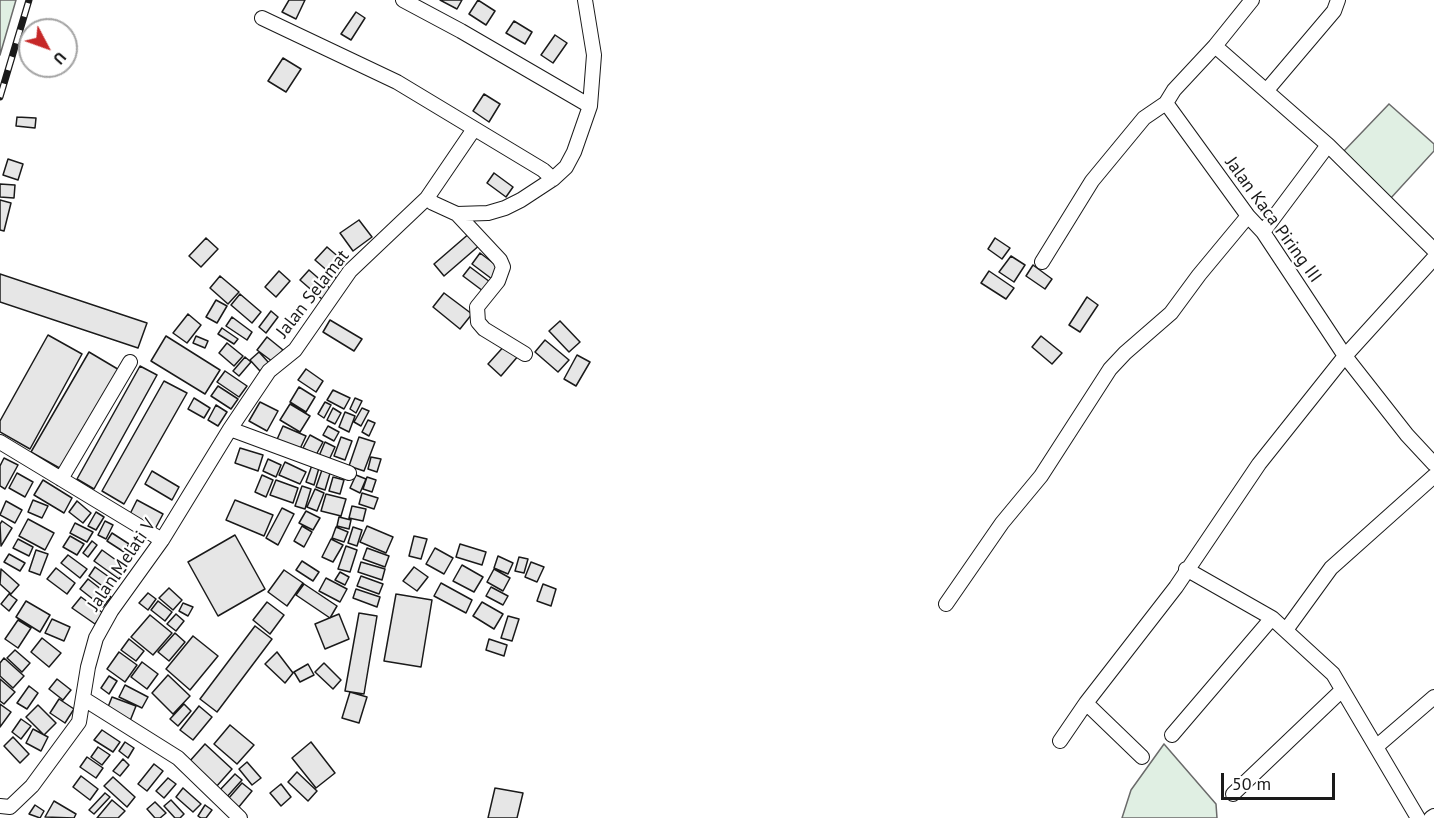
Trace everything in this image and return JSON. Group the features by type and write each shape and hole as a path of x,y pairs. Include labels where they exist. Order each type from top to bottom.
{"street":[{"path":"403,0 590,106"},
{"path":"456,214 488,213 505,208 553,180 566,167 574,152 590,106 594,55 585,0"},
{"path":"1042,262 1092,181 1144,118 1166,102 1252,0"},
{"path":"1267,90 1334,11 1338,0"},
{"path":"262,18 397,82 543,170 553,180"},
{"path":"1215,46 1328,145 1434,250"},
{"name":"Jalan Kaca Piring III","path":"1166,102 1248,216 1263,232 1345,356 1407,435 1434,464"},
{"name":"Jalan Selamat","path":"230,429 269,371 295,350 350,271 427,198 474,129"},
{"path":"1263,232 1328,145"},
{"path":"427,198 456,214 500,260 503,267 498,281 477,307 478,322 484,330 525,354"},
{"path":"946,604 1002,523 1041,476 1110,369 1125,353 1172,314 1248,216"},
{"path":"1060,741 1086,703 1176,587 1259,464 1345,356 1434,258"},
{"path":"61,479 130,362"},
{"path":"230,429 349,473"},
{"name":"Jalan Melati V","path":"0,806 10,807 32,786 79,722 88,667 96,638 111,611 162,540 230,429"},
{"path":"0,442 162,540"},
{"path":"1286,630 1331,568 1434,476"},
{"path":"1186,569 1272,618 1333,674 1418,818"},
{"path":"1172,735 1272,618"},
{"path":"1233,794 1341,691"},
{"path":"1376,747 1434,697"},
{"path":"84,699 178,758 240,818"},
{"path":"1086,703 1142,757"}],"green space":[{"path":"0,0 16,0 0,55"},
{"path":"1389,104 1434,144 1434,151 1390,199 1342,153"},
{"path":"1164,744 1216,804 1217,818 1122,818 1131,790"}],"building":[{"path":"289,0 305,0 296,19 282,12"},
{"path":"440,0 462,0 457,9"},
{"path":"478,0 495,11 486,25 469,14"},
{"path":"356,12 365,18 351,40 341,34"},
{"path":"514,21 532,32 525,44 506,33"},
{"path":"555,35 567,43 553,63 541,55"},
{"path":"283,58 301,69 286,92 268,81"},
{"path":"484,94 500,104 489,122 473,111"},
{"path":"17,117 36,118 35,128 16,126"},
{"path":"8,159 23,164 18,180 3,175"},
{"path":"494,173 513,187 506,197 487,183"},
{"path":"0,184 15,185 14,198 0,197"},
{"path":"0,200 11,203 4,231 0,230"},
{"path":"359,220 372,237 353,251 340,233"},
{"path":"471,232 481,244 444,276 434,264"},
{"path":"206,238 218,249 201,267 189,256"},
{"path":"995,238 1010,248 1002,259 988,249"},
{"path":"327,247 349,266 338,280 315,260"},
{"path":"480,253 500,268 492,279 472,264"},
{"path":"1011,256 1025,265 1014,282 999,272"},
{"path":"1033,265 1052,279 1045,289 1026,276"},
{"path":"470,267 490,282 483,291 463,276"},
{"path":"309,270 332,290 323,300 300,280"},
{"path":"279,271 290,281 276,297 265,287"},
{"path":"989,271 1014,288 1006,299 981,283"},
{"path":"0,274 147,323 138,348 0,302"},
{"path":"220,276 239,292 228,304 210,288"},
{"path":"444,293 472,314 460,329 433,307"},
{"path":"240,294 261,312 252,323 231,305"},
{"path":"1087,297 1098,305 1080,332 1069,325"},
{"path":"216,300 227,306 217,323 206,317"},
{"path":"271,311 278,317 266,333 259,327"},
{"path":"188,314 201,325 187,343 173,333"},
{"path":"232,317 252,332 247,340 226,326"},
{"path":"330,320 362,339 354,351 323,332"},
{"path":"560,321 580,342 569,352 549,331"},
{"path":"222,328 238,339 234,344 218,334"},
{"path":"48,335 82,354 30,449 0,432 0,421"},
{"path":"166,336 220,370 205,394 151,361"},
{"path":"196,336 208,341 205,348 193,343"},
{"path":"1041,336 1062,353 1052,364 1032,347"},
{"path":"267,337 283,350 273,362 257,350"},
{"path":"545,340 569,360 558,372 535,352"},
{"path":"227,343 243,356 234,366 219,353"},
{"path":"506,344 519,355 501,376 488,364"},
{"path":"89,352 121,371 63,470 31,452"},
{"path":"259,352 269,363 260,371 250,360"},
{"path":"577,355 590,362 576,386 564,379"},
{"path":"245,357 251,362 239,376 233,371"},
{"path":"140,366 157,375 94,489 77,479"},
{"path":"306,369 323,381 316,392 298,380"},
{"path":"225,371 247,386 239,397 217,382"},
{"path":"164,381 187,393 124,504 102,491"},
{"path":"218,386 238,399 231,409 211,396"},
{"path":"299,387 315,397 306,412 290,402"},
{"path":"333,390 350,398 344,409 327,400"},
{"path":"194,398 210,408 204,418 188,409"},
{"path":"355,398 362,401 356,413 350,409"},
{"path":"260,402 278,411 267,431 249,421"},
{"path":"325,402 331,405 324,418 318,414"},
{"path":"290,404 310,416 300,432 280,420"},
{"path":"216,405 227,412 218,426 208,420"},
{"path":"333,408 341,413 335,424 327,420"},
{"path":"362,408 369,411 361,426 354,422"},
{"path":"345,412 355,416 349,432 339,427"},
{"path":"368,420 375,423 369,436 362,432"},
{"path":"283,426 306,436 298,453 275,444"},
{"path":"328,426 339,432 334,441 323,435"},
{"path":"310,435 323,442 316,455 303,448"},
{"path":"341,437 352,441 345,460 334,456"},
{"path":"359,437 375,442 364,471 349,466"},
{"path":"325,442 335,447 329,460 319,456"},
{"path":"240,448 263,455 258,471 235,463"},
{"path":"371,457 381,459 377,472 368,469"},
{"path":"4,458 18,465 5,489 0,486 0,466"},
{"path":"268,459 281,465 276,477 263,471"},
{"path":"285,462 306,472 300,484 279,475"},
{"path":"312,465 319,468 314,485 306,482"},
{"path":"323,467 331,470 325,490 316,487"},
{"path":"152,471 179,487 172,500 145,484"},
{"path":"17,473 33,482 25,497 9,488"},
{"path":"262,475 273,480 266,497 255,492"},
{"path":"356,475 366,479 360,493 350,488"},
{"path":"333,477 344,480 340,494 329,491"},
{"path":"367,477 376,480 372,492 363,489"},
{"path":"43,480 72,498 64,513 34,495"},
{"path":"276,480 298,488 293,503 270,495"},
{"path":"302,486 311,489 305,509 295,506"},
{"path":"315,489 324,493 317,511 307,507"},
{"path":"362,493 378,498 374,509 359,504"},
{"path":"326,494 346,499 341,516 321,511"},
{"path":"33,500 48,506 42,518 28,512"},
{"path":"137,500 163,514 155,529 129,516"},
{"path":"235,500 273,515 264,536 226,520"},
{"path":"6,501 22,510 15,523 0,515"},
{"path":"77,501 91,513 83,523 69,512"},
{"path":"352,506 366,509 363,521 349,518"},
{"path":"282,508 294,514 278,545 266,538"},
{"path":"306,511 320,518 313,530 299,523"},
{"path":"96,512 104,517 96,530 88,526"},
{"path":"339,517 351,520 349,529 337,526"},
{"path":"28,519 54,533 45,550 19,536"},
{"path":"2,521 12,528 1,546 0,524"},
{"path":"105,521 113,525 106,539 98,535"},
{"path":"75,523 93,532 87,542 70,533"},
{"path":"302,526 312,532 304,547 294,541"},
{"path":"367,526 393,537 386,553 360,542"},
{"path":"336,527 348,532 344,542 332,538"},
{"path":"353,527 362,530 357,546 348,543"},
{"path":"112,533 129,544 124,552 107,541"},
{"path":"235,535 265,589 218,616 188,562"},
{"path":"70,536 84,544 77,555 63,547"},
{"path":"414,536 427,539 421,559 409,556"},
{"path":"18,539 33,547 29,556 13,548"},
{"path":"331,539 343,545 333,562 322,557"},
{"path":"92,541 97,545 88,557 83,553"},
{"path":"460,544 486,552 482,565 456,557"},
{"path":"346,546 357,550 350,572 338,569"},
{"path":"367,548 389,556 385,567 363,559"},
{"path":"435,548 453,558 444,574 426,564"},
{"path":"36,550 48,554 40,575 29,571"},
{"path":"102,550 127,568 119,579 94,561"},
{"path":"9,554 25,563 20,571 4,562"},
{"path":"68,555 87,569 80,578 61,563"},
{"path":"498,556 513,563 508,574 494,568"},
{"path":"519,557 528,559 524,573 515,571"},
{"path":"302,561 319,572 313,581 296,570"},
{"path":"361,562 385,569 382,580 358,572"},
{"path":"531,562 544,567 537,582 525,577"},
{"path":"462,565 483,577 474,592 453,581"},
{"path":"95,567 116,582 109,591 89,576"},
{"path":"414,567 428,577 417,591 403,581"},
{"path":"56,568 75,583 67,594 47,579"},
{"path":"1,569 19,585 11,594 0,584"},
{"path":"494,569 510,578 503,591 487,582"},
{"path":"284,570 303,583 287,606 268,592"},
{"path":"340,572 349,577 345,585 335,580"},
{"path":"361,576 383,584 379,594 357,586"},
{"path":"326,578 347,589 340,602 319,591"},
{"path":"88,579 111,597 103,607 80,589"},
{"path":"441,583 472,600 466,613 434,596"},
{"path":"304,584 337,606 330,618 296,595"},
{"path":"543,584 556,589 551,606 537,601"},
{"path":"491,587 508,596 503,605 486,596"},
{"path":"169,588 182,600 173,610 159,598"},
{"path":"356,589 380,597 377,607 353,598"},
{"path":"148,593 156,599 148,610 139,603"},
{"path":"9,594 17,600 9,611 1,604"},
{"path":"396,594 432,600 421,667 384,661"},
{"path":"81,597 103,613 95,624 72,608"},
{"path":"26,601 50,615 40,632 16,617"},
{"path":"158,601 172,612 165,621 151,610"},
{"path":"267,602 284,615 270,634 253,620"},
{"path":"482,602 503,614 494,629 473,616"},
{"path":"183,603 193,607 188,616 179,611"},
{"path":"359,613 377,616 364,694 345,691"},
{"path":"176,614 184,621 176,631 167,624"},
{"path":"339,614 349,639 325,649 315,624"},
{"path":"150,615 172,633 153,655 131,637"},
{"path":"508,616 519,619 512,641 501,638"},
{"path":"52,619 70,627 64,641 45,633"},
{"path":"18,620 31,628 18,648 5,639"},
{"path":"255,626 272,639 217,712 200,699"},
{"path":"175,633 185,642 169,661 158,652"},
{"path":"193,636 218,656 190,690 166,669"},
{"path":"42,638 61,653 49,667 31,652"},
{"path":"129,639 144,651 136,661 121,650"},
{"path":"489,639 507,645 504,656 486,650"},
{"path":"15,650 30,663 22,672 7,658"},
{"path":"119,652 137,665 125,682 107,669"},
{"path":"277,652 293,673 285,683 265,664"},
{"path":"4,658 24,676 13,688 0,676 0,663"},
{"path":"142,662 158,674 147,689 131,677"},
{"path":"324,663 341,680 333,689 315,672"},
{"path":"308,664 314,675 300,682 294,672"},
{"path":"168,675 190,696 173,714 152,693"},
{"path":"109,676 117,681 109,694 101,688"},
{"path":"0,679 15,692 4,704 0,701"},
{"path":"57,679 71,690 63,700 49,689"},
{"path":"125,685 148,697 142,708 119,697"},
{"path":"29,686 38,693 27,709 17,703"},
{"path":"350,692 367,697 359,723 342,718"},
{"path":"112,697 136,706 130,721 106,712"},
{"path":"59,699 74,709 65,723 50,713"},
{"path":"0,704 11,712 0,727"},
{"path":"184,704 191,711 178,726 170,719"},
{"path":"38,705 56,723 44,735 26,717"},
{"path":"199,706 212,717 193,740 180,730"},
{"path":"21,719 31,726 21,739 12,732"},
{"path":"230,725 254,745 237,764 214,744"},
{"path":"33,729 48,737 41,751 26,743"},
{"path":"102,730 120,742 113,752 94,740"},
{"path":"13,737 29,754 20,763 4,746"},
{"path":"125,742 134,748 128,758 119,751"},
{"path":"311,742 335,773 316,788 292,758"},
{"path":"205,744 232,769 216,787 189,762"},
{"path":"98,747 110,755 102,765 91,757"},
{"path":"87,757 103,768 96,778 80,767"},
{"path":"123,759 129,765 120,776 113,771"},
{"path":"247,762 261,778 252,785 239,769"},
{"path":"154,764 163,771 147,791 138,784"},
{"path":"297,772 317,791 308,801 288,782"},
{"path":"235,774 242,780 225,799 218,792"},
{"path":"81,776 98,789 90,800 73,787"},
{"path":"113,777 135,797 127,807 104,786"},
{"path":"168,778 176,784 164,798 156,791"},
{"path":"242,783 252,791 238,808 228,799"},
{"path":"281,784 291,797 281,806 270,793"},
{"path":"183,788 201,804 193,812 176,797"},
{"path":"495,788 523,793 517,818 488,818"},
{"path":"105,793 110,797 94,814 89,810"},
{"path":"112,800 125,811 118,818 97,818"},
{"path":"171,800 184,814 180,818 175,818 164,806"},
{"path":"54,801 76,814 74,818 45,817"},
{"path":"155,802 166,813 160,818 155,818 147,809"},
{"path":"35,805 44,811 40,818 29,814"},
{"path":"205,805 212,810 206,818 201,818 198,816"}],"railway":[{"path":"0,97 29,0"}]}
